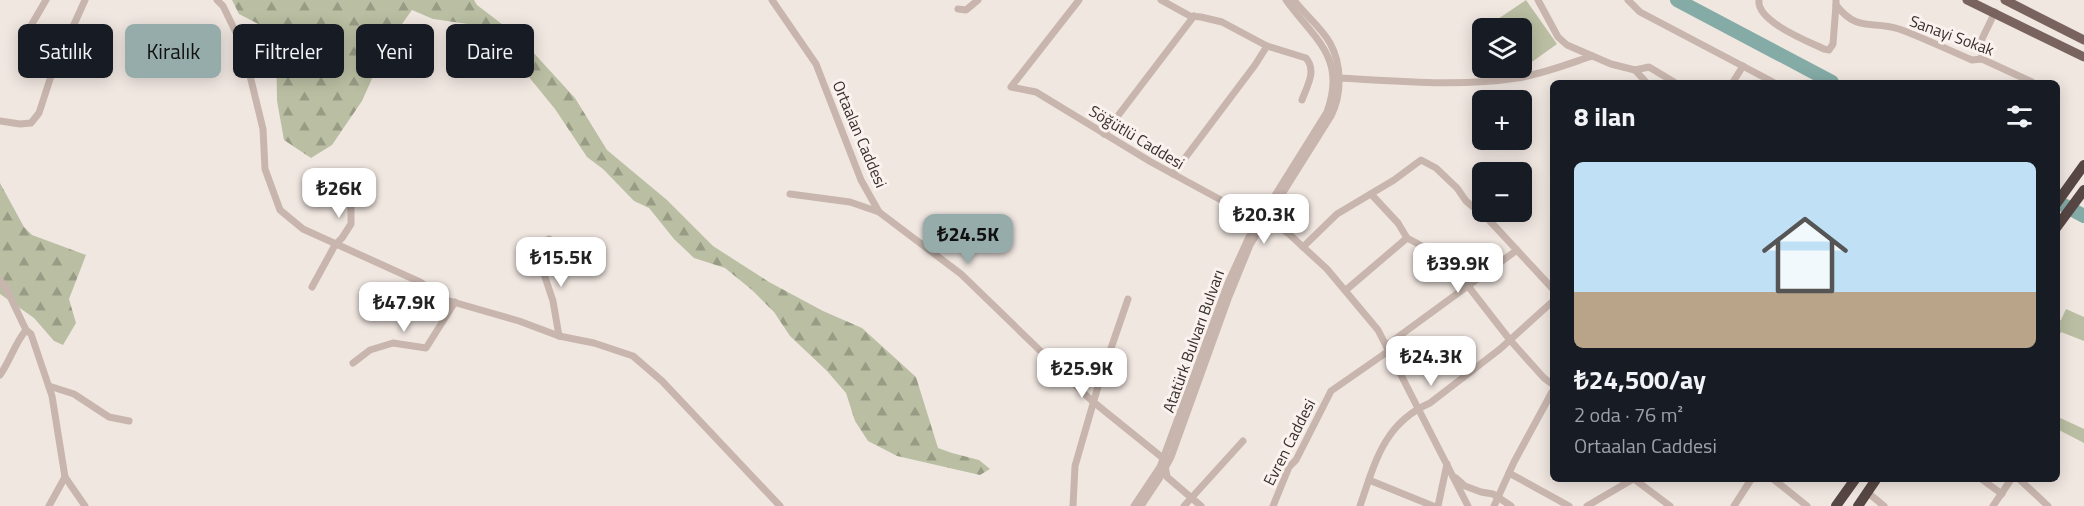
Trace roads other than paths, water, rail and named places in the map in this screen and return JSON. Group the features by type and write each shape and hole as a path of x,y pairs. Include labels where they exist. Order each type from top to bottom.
{"highway":[{"path":"2060,198 2084,165"},
{"path":"2060,222 2084,190"},
{"path":"1836,506 1853,482"},
{"path":"1858,506 1874,482"}],"main road":[{"path":"1968,0 2084,57"},
{"path":"2005,0 2084,40"}],"street":[{"path":"32,24 46,0"},
{"path":"0,121 31,123 39,113 52,72 85,0"},
{"path":"217,0 224,6 243,46 263,129 265,170 280,210 303,229 420,282 446,300 519,321 559,336 594,343 633,356 662,381 780,506"},
{"name":"Ortaalan Caddesi","path":"772,0 816,64 861,180 879,212 961,274 1094,402 1164,459"},
{"path":"958,9 966,10 978,0"},
{"name":"Söğütlü Caddesi","path":"1079,0 1011,87 1036,92 1173,174 1232,206 1277,225 1303,247 1346,290 1378,330 1467,506"},
{"path":"1161,0 1190,16 1222,22 1267,46 1306,58 1311,63 1310,77 1302,100"},
{"name":"Atatürk Bulvarı Bulvarı","path":"1141,506 1165,468 1244,260 1262,219 1327,112 1333,93 1333,74 1325,48 1286,0"},
{"name":"Atatürk Bulvarı Bulvarı","path":"1134,506 1155,477 1164,459 1228,283 1249,237 1331,116 1338,98 1339,78 1330,44 1294,0"},
{"path":"1538,0 1558,37 1575,50 1611,64 1635,70 1649,67 1671,80"},
{"path":"1628,0 1640,12 1769,80"},
{"path":"1759,0 1758,5 1761,12 1772,22 1829,50 1833,44 1836,3"},
{"name":"Sanayi Sokak","path":"1836,3 1846,17 1860,25 1898,29 1972,60 1982,59 2028,80"},
{"path":"1982,59 1981,41 1995,12"},
{"path":"1104,134 1194,16"},
{"path":"1173,174 1267,46"},
{"path":"1339,78 1393,81 1487,81 1545,72 1592,56"},
{"path":"1734,80 1743,66"},
{"path":"1635,70 1638,80"},
{"path":"1635,70 1644,80"},
{"path":"1303,247 1336,214 1371,194 1421,160 1436,168 1450,181 1466,201 1489,220 1550,286"},
{"path":"312,287 335,245 351,224 351,203 347,193"},
{"path":"790,194 850,202 879,212"},
{"path":"1371,194 1398,223 1407,238 1426,248 1451,268 1510,340 1550,382"},
{"path":"1346,290 1407,238"},
{"path":"549,239 543,271 559,336"},
{"name":"Evren Caddesi","path":"1273,506 1289,467 1296,460 1332,391 1517,250"},
{"path":"0,280 26,330 31,334 49,386 65,477 85,506"},
{"path":"1073,506 1075,466 1128,299"},
{"path":"353,363 370,350 393,344 426,348 455,302"},
{"path":"1360,506 1389,434 1418,409 1430,403 1510,340 1550,304"},
{"path":"0,375 26,330"},
{"path":"49,386 74,394 109,417 129,421"},
{"path":"1494,506 1550,396"},
{"path":"1184,506 1243,441"},
{"path":"1164,459 1167,477 1200,506"},
{"path":"1438,506 1447,464"},
{"path":"1509,473 1569,506"},
{"path":"1453,475 1473,490 1498,497 1511,506"},
{"path":"49,506 65,477"},
{"path":"1369,480 1433,506"},
{"path":"1587,506 1629,482"},
{"path":"1638,482 1670,506"},
{"path":"1734,506 1749,482"},
{"path":"1777,482 1807,506"},
{"path":"1986,482 2002,494"},
{"path":"1993,506 2010,482"},
{"path":"2022,482 2048,506"},
{"path":"1868,492 1884,506"}],"waterway":[{"path":"1677,0 1828,80"},
{"path":"2060,203 2084,216"}]}
